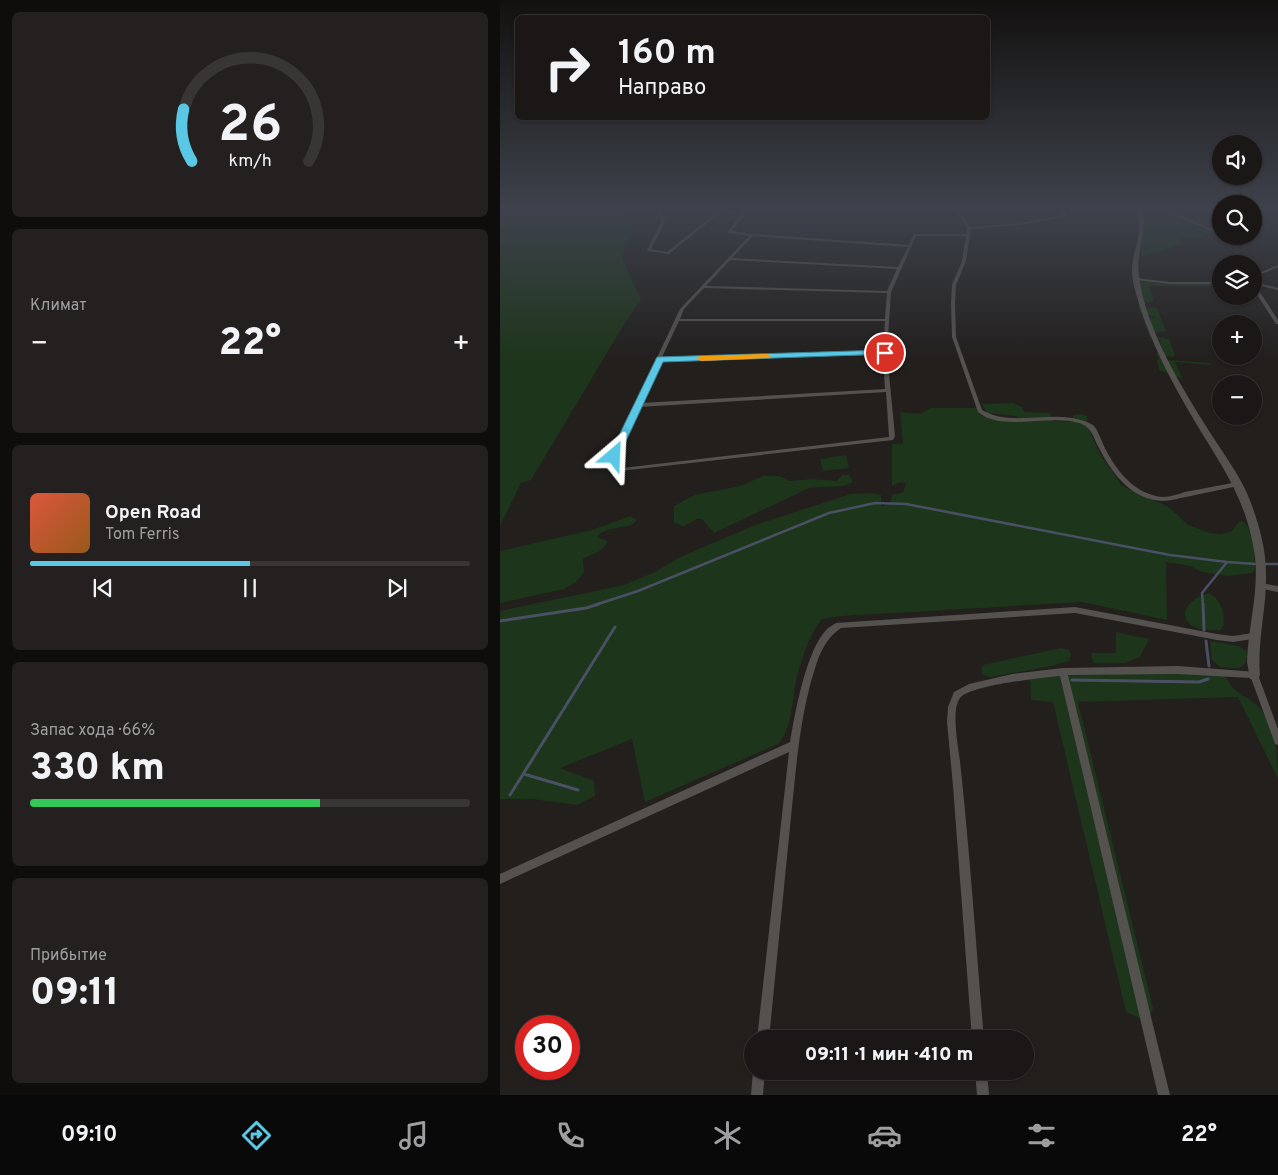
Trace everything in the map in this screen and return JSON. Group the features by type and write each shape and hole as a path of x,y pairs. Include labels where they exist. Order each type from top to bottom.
{"street":[{"path":"729,259 684,306 608,468 610,470 891,439 885,353 889,292 902,259"},
{"path":"731,259 898,268"},
{"path":"964,259 954,285 954,337 980,411 984,415 996,418 1074,420 1089,425 1116,473 1133,488 1156,498 1164,499 1238,484"},
{"path":"1136,259 1136,279 1146,315 1176,380 1238,484 1246,502 1261,572 1253,636 1254,675 1278,742"},
{"path":"1262,273 1278,266"},
{"path":"1136,279 1170,284 1212,283"},
{"path":"1262,285 1278,289"},
{"path":"702,287 889,292"},
{"path":"1262,299 1278,323"},
{"path":"677,320 888,320"},
{"path":"660,359 885,353"},
{"path":"638,405 888,390"},
{"path":"1260,586 1278,589"},
{"path":"764,1030 800,701 821,643 827,632 839,625 1075,610 1217,637 1233,639 1253,636"},
{"path":"977,1030 958,786 951,722 952,707 957,696 969,688 1012,678 1063,672 1178,670 1254,675"},
{"path":"1063,672 1164,1095"},
{"path":"500,879 794,745"},
{"path":"757,1095 758,1080"},
{"path":"982,1080 983,1095"}],"green space":[{"path":"500,259 622,259 641,300 626,321 531,480 521,483 500,526"},
{"path":"1139,281 1170,284 1212,284 1212,286 1149,286 1154,301 1144,304"},
{"path":"1138,304 1146,309 1151,307 1157,308 1166,331 1154,333 1155,336 1169,339 1175,355 1173,357 1164,356 1167,360 1210,363 1211,365 1175,362 1185,384 1181,378 1159,370 1157,360 1159,359 1156,353 1164,353 1161,340 1150,337 1142,316 1158,318 1141,313"},
{"path":"1013,403 1022,407 1024,412 1050,413 1053,421 1073,422 1073,415 1082,414 1087,416 1088,427 1100,454 1122,486 1169,507 1188,525 1210,533 1221,534 1231,532 1240,521 1244,523 1248,527 1252,541 1255,569 1252,573 1228,576 1202,572 1190,566 1166,562 1167,620 1082,602 842,616 822,619 810,638 800,666 790,719 778,744 645,802 632,739 560,768 594,781 595,796 577,805 532,799 500,799 500,611 624,585 655,572 680,557 755,525 850,494 872,493 881,495 881,506 890,504 892,495 903,492 906,483 901,482 892,486 892,444 903,444 900,412 920,414 930,408 977,408 982,416 1019,421 1017,416 987,413 982,404"},
{"path":"846,455 849,468 823,471 820,459"},
{"path":"842,475 849,475 853,482 844,486 809,488 714,533 702,519 697,519 684,526 674,523 674,506 694,495 740,486 763,476 779,476 790,481 814,479 837,481"},
{"path":"630,516 637,520 629,525 606,530 597,537 608,541 601,550 583,559 584,572 576,582 564,589 500,603 500,551 592,530"},
{"path":"1209,593 1217,599 1223,611 1224,625 1220,630 1199,629 1189,623 1186,618 1186,608 1194,600"},
{"path":"1116,632 1149,639 1140,657 1125,663 1093,663 1091,653 1116,653"},
{"path":"1210,641 1239,646 1247,652 1243,666 1240,668 1220,667 1212,660"},
{"path":"1061,648 1069,650 1071,655 1069,661 1047,667 990,677 983,675 981,670 983,665"},
{"path":"1178,672 1224,676 1236,690 1258,706 1269,722 1275,741 1278,779 1238,697 1078,702 1153,1008 1150,1016 1144,1020 1126,1012 1053,702 1031,700 1030,679 1056,675"}],"waterway":[{"path":"595,605 638,591 829,513 875,503 906,504 1170,555 1227,562"},
{"path":"1203,605 1202,593 1227,562"},
{"path":"1227,562 1255,564"},
{"path":"1264,564 1278,564"},
{"path":"500,621 586,608 599,604"},
{"path":"1203,604 1204,630"},
{"path":"510,795 615,627"},
{"path":"1206,641 1209,666"},
{"path":"1072,680 1199,682 1208,679"},
{"path":"524,774 578,790"}],"slow traffic":[{"path":"701,358 767,356"}],"route":[{"path":"614,456 660,359 885,353"}]}
